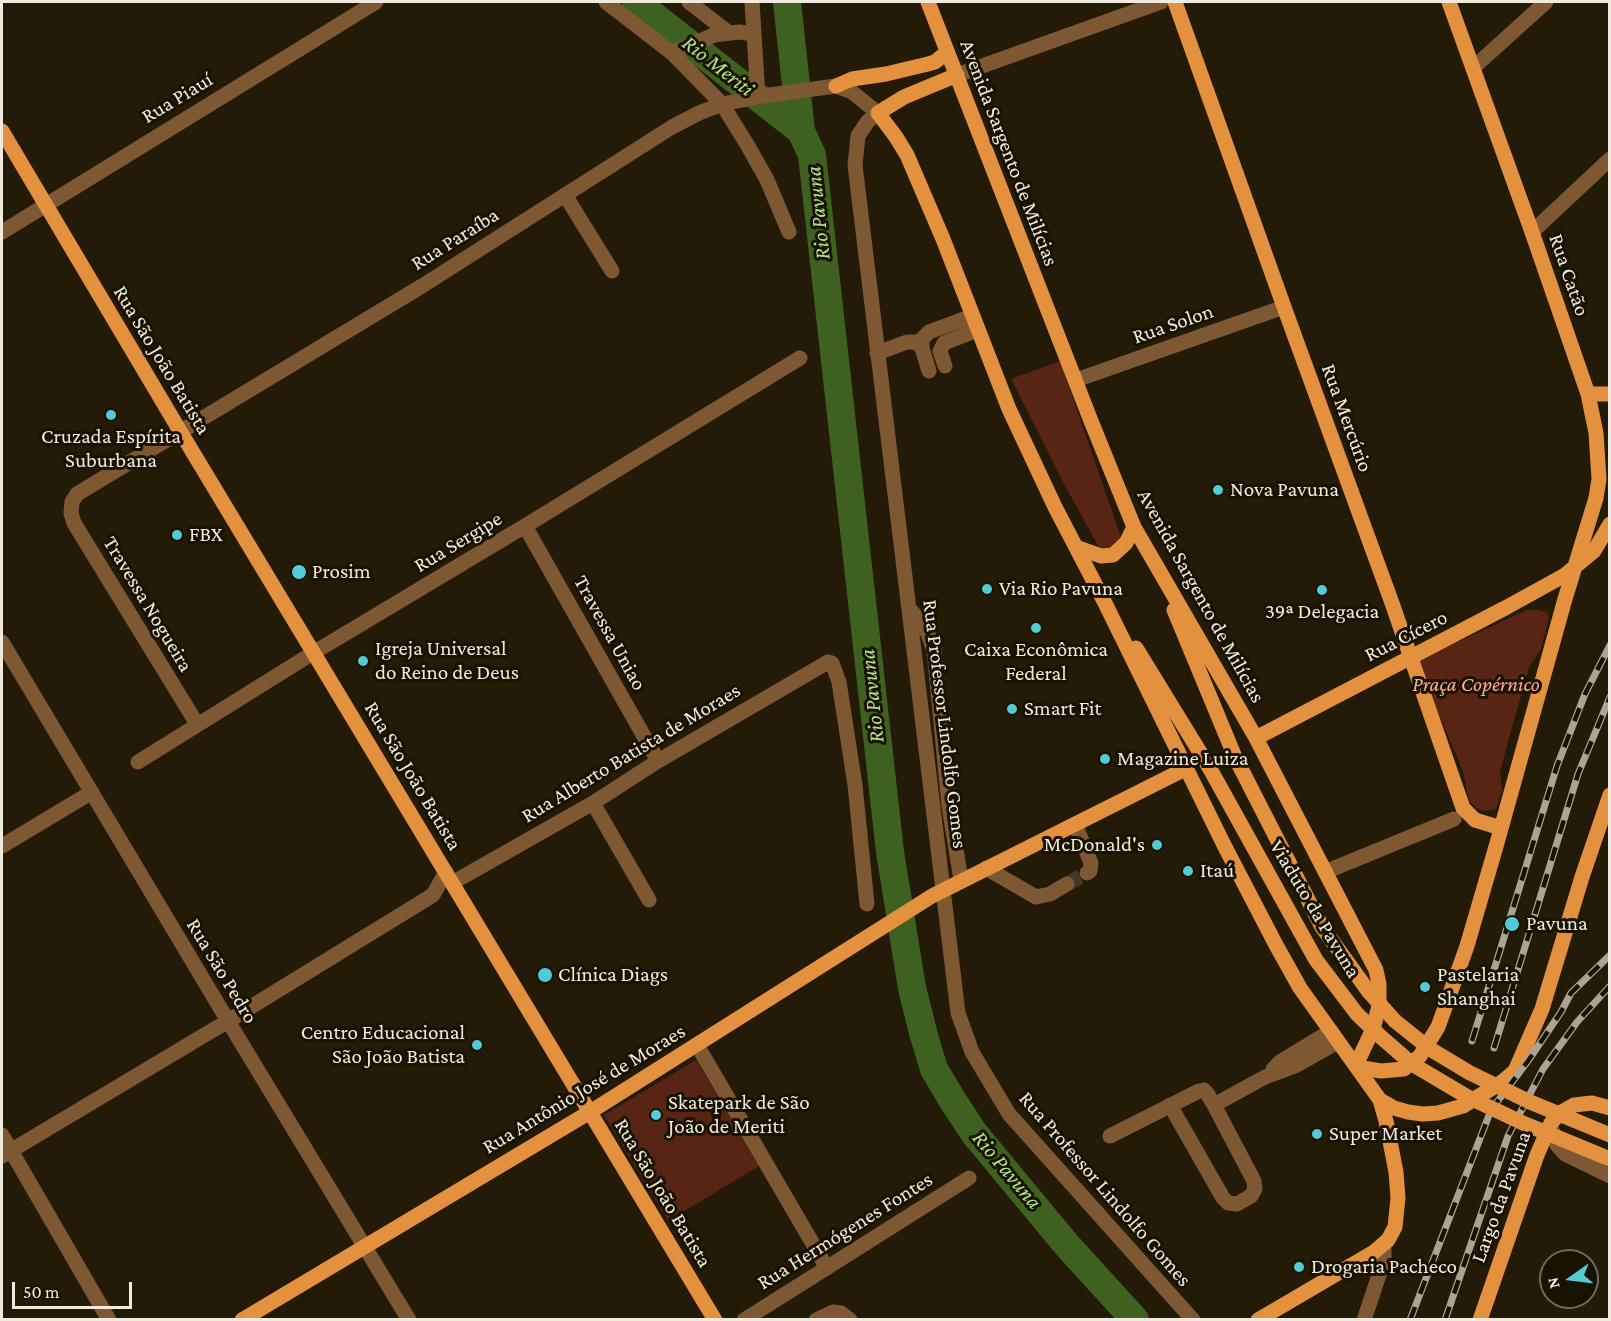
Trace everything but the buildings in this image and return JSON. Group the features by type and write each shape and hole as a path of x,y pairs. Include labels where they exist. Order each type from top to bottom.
{"main road":[{"name":"Avenida Sargento de Milícias","path":"928,2 1134,526 1256,738 1376,970 1380,996 1376,1018 1357,1066"},
{"name":"Rua Mercúrio","path":"1175,2 1411,656 1463,808 1475,820 1501,828"},
{"name":"Rua Catão","path":"1420,1056 1438,1027 1467,946 1596,498 1599,479 1596,433 1587,394 1532,232 1449,2"},
{"path":"836,86 852,79 886,74 935,62 947,52"},
{"name":"Rua Professor Lindolfo Gomes","path":"878,113 904,97 957,75"},
{"path":"878,113 907,155 1009,409 1052,501 1106,603 1276,945 1300,988 1380,1100 1396,1178 1398,1198 1395,1227 1384,1244 1258,1320"},
{"name":"Rua São João Batista","path":"2,130 313,653 715,1320"},
{"path":"1587,394 1610,394"},
{"name":"Rua Cícero","path":"1256,738 1507,607 1575,568 1594,551 1610,524"},
{"path":"1076,547 1101,556 1113,555 1126,543 1134,526"},
{"name":"Viaduto da Pavuna","path":"1159,568 1186,643 1235,757 1322,927 1369,992 1395,1021 1430,1049 1470,1073 1530,1102 1610,1135"},
{"name":"Viaduto da Pavuna","path":"1106,603 1154,676 1209,768 1317,960 1357,1014 1412,1064 1466,1096 1525,1124 1610,1159"},
{"path":"944,889 1187,768"},
{"path":"1380,1100 1394,1108 1423,1114 1438,1113 1463,1106 1502,1082 1515,1071 1521,1062 1542,1009 1582,877 1610,795"},
{"name":"Rua Antônio José de Moraes","path":"242,1320 590,1112 944,889"},
{"path":"1357,1066 1381,1071 1399,1071 1411,1066 1420,1056 1441,1087 1463,1106"},
{"name":"Largo da Pavuna","path":"1480,1320 1537,1155 1551,1123 1568,1107 1580,1103 1592,1103 1610,1108"}],"street":[{"name":"Rua Piauí","path":"2,232 44,204 376,2"},
{"path":"606,2 676,51 722,104 767,180 789,232"},
{"path":"689,2 722,34"},
{"path":"752,2 761,92"},
{"path":"957,75 1161,2"},
{"path":"1473,68 1546,2"},
{"path":"676,51 722,34 754,34"},
{"path":"836,86 852,92 878,113"},
{"name":"Rua Paraíba","path":"72,502 82,490 422,286 672,127 699,113 761,92 836,86"},
{"name":"Rua Professor Lindolfo Gomes","path":"878,113 868,121 858,136 855,165 958,1012 964,1035 983,1073 1023,1131 1193,1320"},
{"path":"1532,232 1610,159"},
{"path":"565,195 612,272"},
{"name":"Rua Solon","path":"1076,380 1284,307"},
{"path":"929,371 922,348 922,339 925,335 974,323"},
{"path":"945,366 940,351 944,343 974,323"},
{"path":"877,353 911,341 916,342 922,348"},
{"name":"Rua Sergipe","path":"138,762 313,653 800,358"},
{"name":"Travessa Nogueira","path":"72,502 71,513 74,523 197,724"},
{"name":"Travessa Uniao","path":"525,526 658,761"},
{"path":"909,608 926,629 934,650 949,806 961,880"},
{"name":"Rua São Pedro","path":"2,642 228,1022 410,1320"},
{"name":"Rua Alberto Batista de Moraes","path":"449,878 593,803 658,761 823,664 832,663 838,682 855,785 867,904"},
{"path":"2,846 92,792"},
{"path":"593,803 649,900"},
{"path":"1325,872 1454,819"},
{"path":"1075,824 1091,863 1090,871 1087,873"},
{"path":"986,868 1036,897 1043,897 1067,884"},
{"path":"6,1153 228,1022 433,896 449,878"},
{"path":"433,896 462,898"},
{"path":"1214,1105 1264,1077 1280,1062 1335,1036"},
{"path":"697,1045 827,1268"},
{"path":"1110,1136 1199,1090 1207,1093 1254,1181 1255,1189 1251,1197 1237,1204 1228,1203 1223,1198 1170,1105"},
{"path":"1551,1123 1557,1145 1565,1154 1610,1176"},
{"path":"2,1135 6,1153 109,1320"},
{"name":"Rua Hermógenes Fontes","path":"744,1320 969,1178"},
{"path":"1364,1320 1384,1260 1384,1244"},
{"path":"816,1320 833,1312 841,1313 850,1320"}],"green space":[{"path":"1060,361 1120,534 1121,541 1118,548 1104,550 1099,547 1011,379"},
{"name":"Praça Copérnico","path":"1527,610 1540,610 1547,613 1549,617 1541,649 1529,667 1500,771 1502,790 1496,809 1484,811 1477,809 1469,801 1463,771 1416,661"},
{"path":"696,1060 759,1166 668,1221 604,1115"}],"waterway":[{"name":"Rio Meriti","path":"636,2 801,131"},
{"name":"Rio Pavuna","path":"787,2 801,131 812,155 890,852 912,988 924,1036 934,1069 974,1133 1066,1244 1135,1320"}],"tunnel":[{"path":"1067,884 1087,873"}],"railway":[{"path":"1472,1041 1557,766 1585,694 1610,645"},
{"path":"1494,1048 1578,774 1610,697"},
{"path":"1410,1320 1491,1110 1528,1061 1571,993 1610,955"},
{"path":"1445,1320 1508,1136 1543,1069 1577,1022 1610,986"}],"place":[{"name":"Cruzada Espírita Suburbana","path":"111,415"},
{"name":"Nova Pavuna","path":"1218,490"},
{"name":"FBX","path":"177,535"},
{"name":"Prosim","path":"299,572"},
{"name":"Via Rio Pavuna","path":"987,589"},
{"name":"39ª Delegacia","path":"1322,590"},
{"name":"Caixa Econômica Federal","path":"1036,628"},
{"name":"Igreja Universal do Reino de Deus","path":"363,661"},
{"name":"Smart Fit","path":"1012,709"},
{"name":"Magazine Luiza","path":"1105,759"},
{"name":"McDonald's","path":"1157,845"},
{"name":"Itaú","path":"1188,871"},
{"name":"Pavuna","path":"1512,924"},
{"name":"Clínica Diags","path":"545,975"},
{"name":"Pastelaria Shanghai","path":"1425,987"},
{"name":"Centro Educacional São João Batista","path":"477,1045"},
{"name":"Skatepark de São João de Meriti","path":"656,1115"},
{"name":"Super Market","path":"1317,1134"},
{"name":"Drogaria Pacheco","path":"1299,1267"}]}
